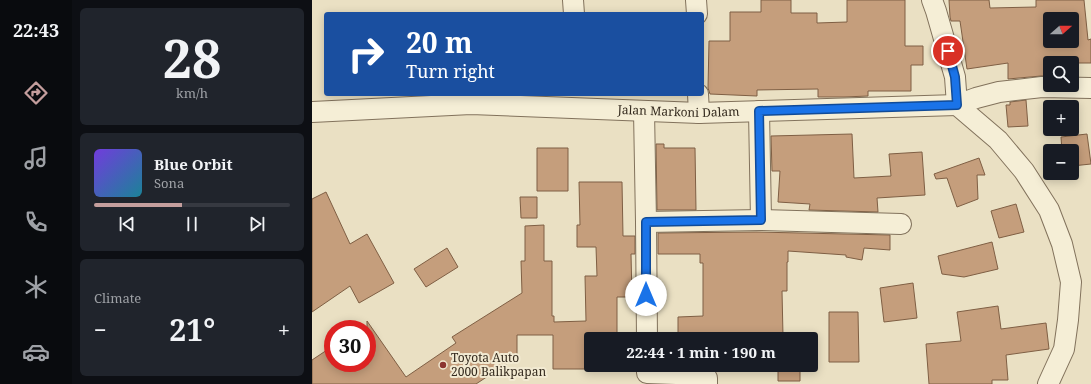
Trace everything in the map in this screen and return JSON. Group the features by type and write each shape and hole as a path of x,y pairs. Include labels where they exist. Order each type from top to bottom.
{"street":[{"path":"573,0 574,12"},
{"path":"696,0 697,12"},
{"path":"932,0 955,77 957,105 998,140 1024,171 1049,210 1062,244 1071,282 1068,320 1064,349 1048,384"},
{"name":"Jalan Markoni Dalam","path":"312,112 471,104 571,101 644,111 698,103 759,111 957,105 999,92 1042,87 1091,88"},
{"path":"644,111 647,332"},
{"path":"759,111 761,220"},
{"path":"646,222 761,220 901,224"},
{"path":"647,372 705,375 707,378 707,384"}],"building":[{"path":"761,0 791,0 791,13 817,13 817,23 847,22 847,0 905,0 905,46 923,46 923,65 911,65 911,91 868,91 868,96 844,97 818,97 818,89 757,90 757,96 710,94 708,88 709,41 730,41 730,12 761,12"},
{"path":"949,0 989,0 990,8 1036,7 1036,0 1084,0 1088,40 1091,39 1091,63 1079,63 1079,56 1043,56 1043,76 1008,79 1008,63 967,69 960,21 951,21"},
{"path":"1026,100 1028,126 1008,127 1006,105 1010,105 1010,102"},
{"path":"852,134 854,178 891,176 889,154 922,152 925,195 877,198 878,212 809,210 810,204 778,202 780,171 772,171 771,136"},
{"path":"1087,134 1091,164 1079,165 1079,144 1062,144 1061,137"},
{"path":"656,144 664,144 664,148 695,148 696,210 657,210"},
{"path":"537,148 568,148 568,191 537,191"},
{"path":"979,158 985,175 977,175 978,199 957,207 947,178 936,179 934,174"},
{"path":"579,182 622,182 623,236 635,236 635,254 631,254 632,297 617,297 617,332 584,332 584,369 553,369 553,335 517,335 517,357 476,384 312,384 312,360 324,352 324,372 376,372 376,334 406,377 456,343 452,337 522,293 521,261 525,261 525,226 544,225 544,261 552,261 552,316 554,316 554,322 586,321 585,276 597,276 596,247 577,247 577,225 580,225"},
{"path":"326,192 350,244 367,234 394,283 359,303 350,286 312,312 312,199"},
{"path":"520,197 537,197 537,218 521,218"},
{"path":"1016,204 1024,232 999,238 991,211"},
{"path":"756,232 890,235 890,250 864,248 862,260 846,257 846,255 788,251 787,291 782,291 783,332 678,332 678,317 703,316 703,263 700,263 700,254 658,254 658,233"},
{"path":"992,242 998,269 964,277 942,274 938,256"},
{"path":"447,248 458,267 426,287 414,269"},
{"path":"913,283 917,318 884,322 880,288"},
{"path":"998,306 1001,329 1046,323 1049,349 1006,355 1008,380 992,380 992,384 929,384 926,344 961,341 957,312"},
{"path":"829,312 858,312 859,362 829,362"},
{"path":"778,372 800,372 800,381 778,381"}],"place":[{"name":"Toyota Auto 2000 Balikpapan","path":"443,365"}],"route":[{"path":"646,295 646,222 761,220 759,111 957,105 955,77 948,51"}]}
